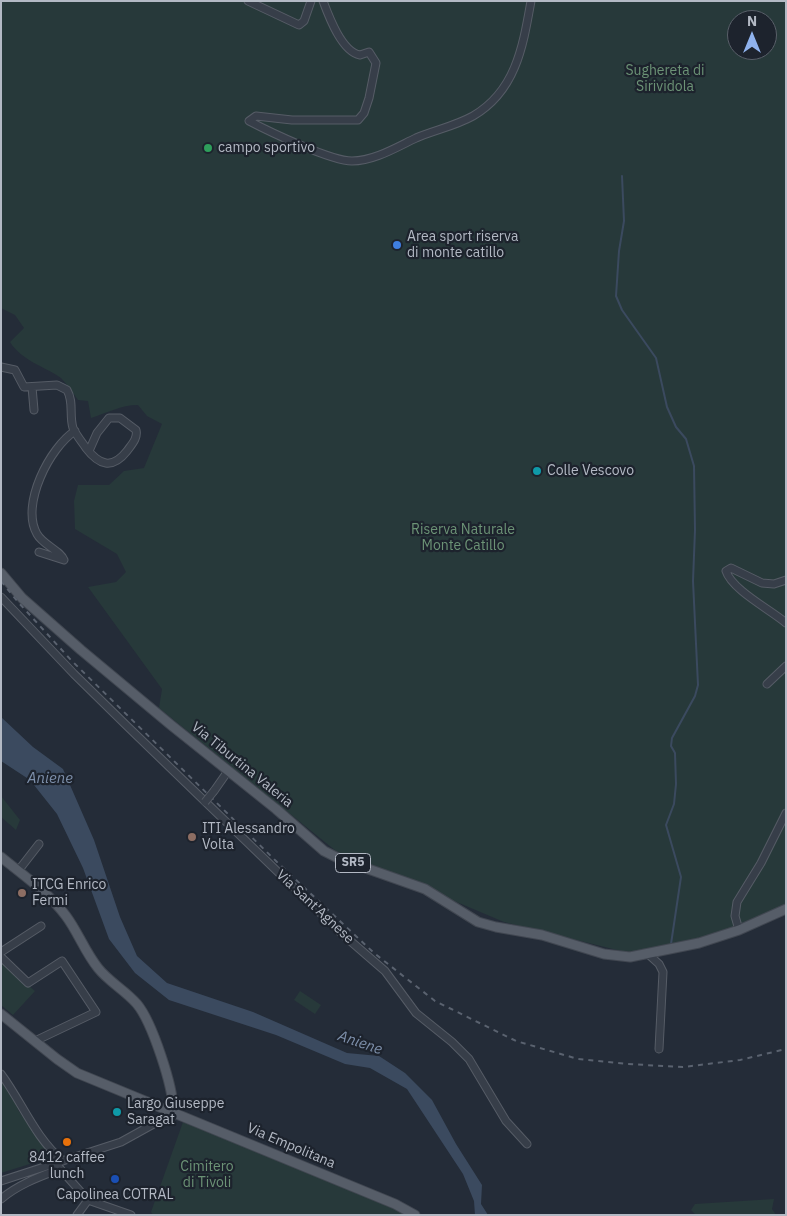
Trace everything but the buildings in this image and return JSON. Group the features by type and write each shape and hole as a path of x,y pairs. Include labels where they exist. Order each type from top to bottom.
{"main road":[{"name":"Via Tiburtina Valeria","path":"1,573 36,610 332,856 419,886 478,922 496,928 542,935 614,956 648,954 694,945 738,930 786,909"},
{"path":"1,857 50,897 68,918 98,969 133,1000 145,1015 151,1027 171,1093 173,1111"},
{"name":"Via Empolitana","path":"2,1016 78,1072 395,1204 415,1215"}],"street":[{"path":"248,1 299,25 304,22 311,1"},
{"path":"323,1 333,28 350,50 360,55 369,52 376,63 364,113 358,120 292,120 256,116 249,121 295,142 341,160 351,161 365,160 440,128 456,124 472,116 490,102 504,87 522,52 531,1"},
{"path":"1,366 15,370 24,387 57,385 67,390 71,399 75,431 89,451 100,462 117,460 134,441 136,430 118,417 109,418 97,433 89,451"},
{"path":"32,387 34,410"},
{"path":"39,552 64,560 38,536 32,522 31,507 35,490 52,454 60,443 75,431"},
{"path":"786,580 765,584 731,568 726,571 728,576 742,590 786,622"},
{"name":"Via Sant'Agnese","path":"1,597 74,674 205,802 340,932 385,971 418,1015 452,1042 469,1059 505,1118 527,1144"},
{"path":"767,684 786,666"},
{"path":"205,802 228,771"},
{"path":"738,930 735,912 737,902 761,862 786,813"},
{"path":"18,871 39,844"},
{"path":"1,952 41,926"},
{"path":"648,954 661,967 663,975 659,1048"},
{"path":"1,957 28,983 62,962 96,1012 35,1041"},
{"path":"1,1074 15,1092 27,1116 52,1150 63,1160"},
{"path":"1,1199 13,1189 58,1166 63,1160 126,1140 173,1111"},
{"path":"1,1181 58,1166"},
{"path":"58,1166 88,1200 131,1215"},
{"path":"77,1215 88,1200"}],"green space":[{"name":"Riserva Naturale Monte Catillo","path":"1,1 786,1 786,905 763,916 709,936 629,953 504,922 336,851 159,708 162,689 88,587 116,582 126,572 117,554 75,529 74,501 78,485 109,485 124,471 144,468 162,424 147,416 138,405 120,408 91,418 88,401 78,400 61,378 27,359 15,349 10,342 24,328 15,315 1,308"},
{"path":"1,796 20,820 16,830 1,817"},
{"path":"1,962 35,991 13,1015 1,1005"},
{"path":"300,991 321,1005 315,1014 294,1000"},
{"path":"1,1079 13,1092 18,1110 52,1157 1,1173"},
{"name":"Cimitero di Tivoli","path":"183,1122 397,1209 405,1215 153,1215 151,1212"},
{"path":"774,1199 772,1209 776,1215 696,1215 691,1210 695,1204"}],"water":[{"name":"Aniene","path":"1,717 33,747 63,769 94,840 120,917 137,956 167,983 253,1012 347,1053 379,1056 405,1073 432,1100 456,1144 482,1185 481,1204 488,1215 475,1215 474,1201 463,1174 407,1089 370,1068 345,1064 276,1035 169,1000 135,973 109,939 83,868 57,814 30,780 1,761"}],"waterway":[{"path":"622,176 624,221 619,251 616,296 622,310 656,358 667,407 676,427 686,439 694,466 695,530 693,581 698,685 695,696 672,738 671,746 675,753 676,784 674,804 666,825 681,877 671,944"}],"railway":[{"path":"1,581 71,660 277,862 374,953 435,1001 516,1041 578,1059 683,1067 740,1060 786,1049"}],"place":[{"name":"campo sportivo","path":"208,148"},
{"name":"Area sport riserva di monte catillo","path":"397,245"},
{"name":"Colle Vescovo","path":"537,471"},
{"name":"ITI Alessandro Volta","path":"192,837"},
{"name":"ITCG Enrico Fermi","path":"22,893"},
{"name":"Largo Giuseppe Saragat","path":"117,1112"},
{"name":"8412 caffee lunch","path":"67,1142"},
{"name":"Capolinea COTRAL","path":"115,1179"}],"park label":[{"name":"Sughereta di Sirividola","path":"665,79"}]}
